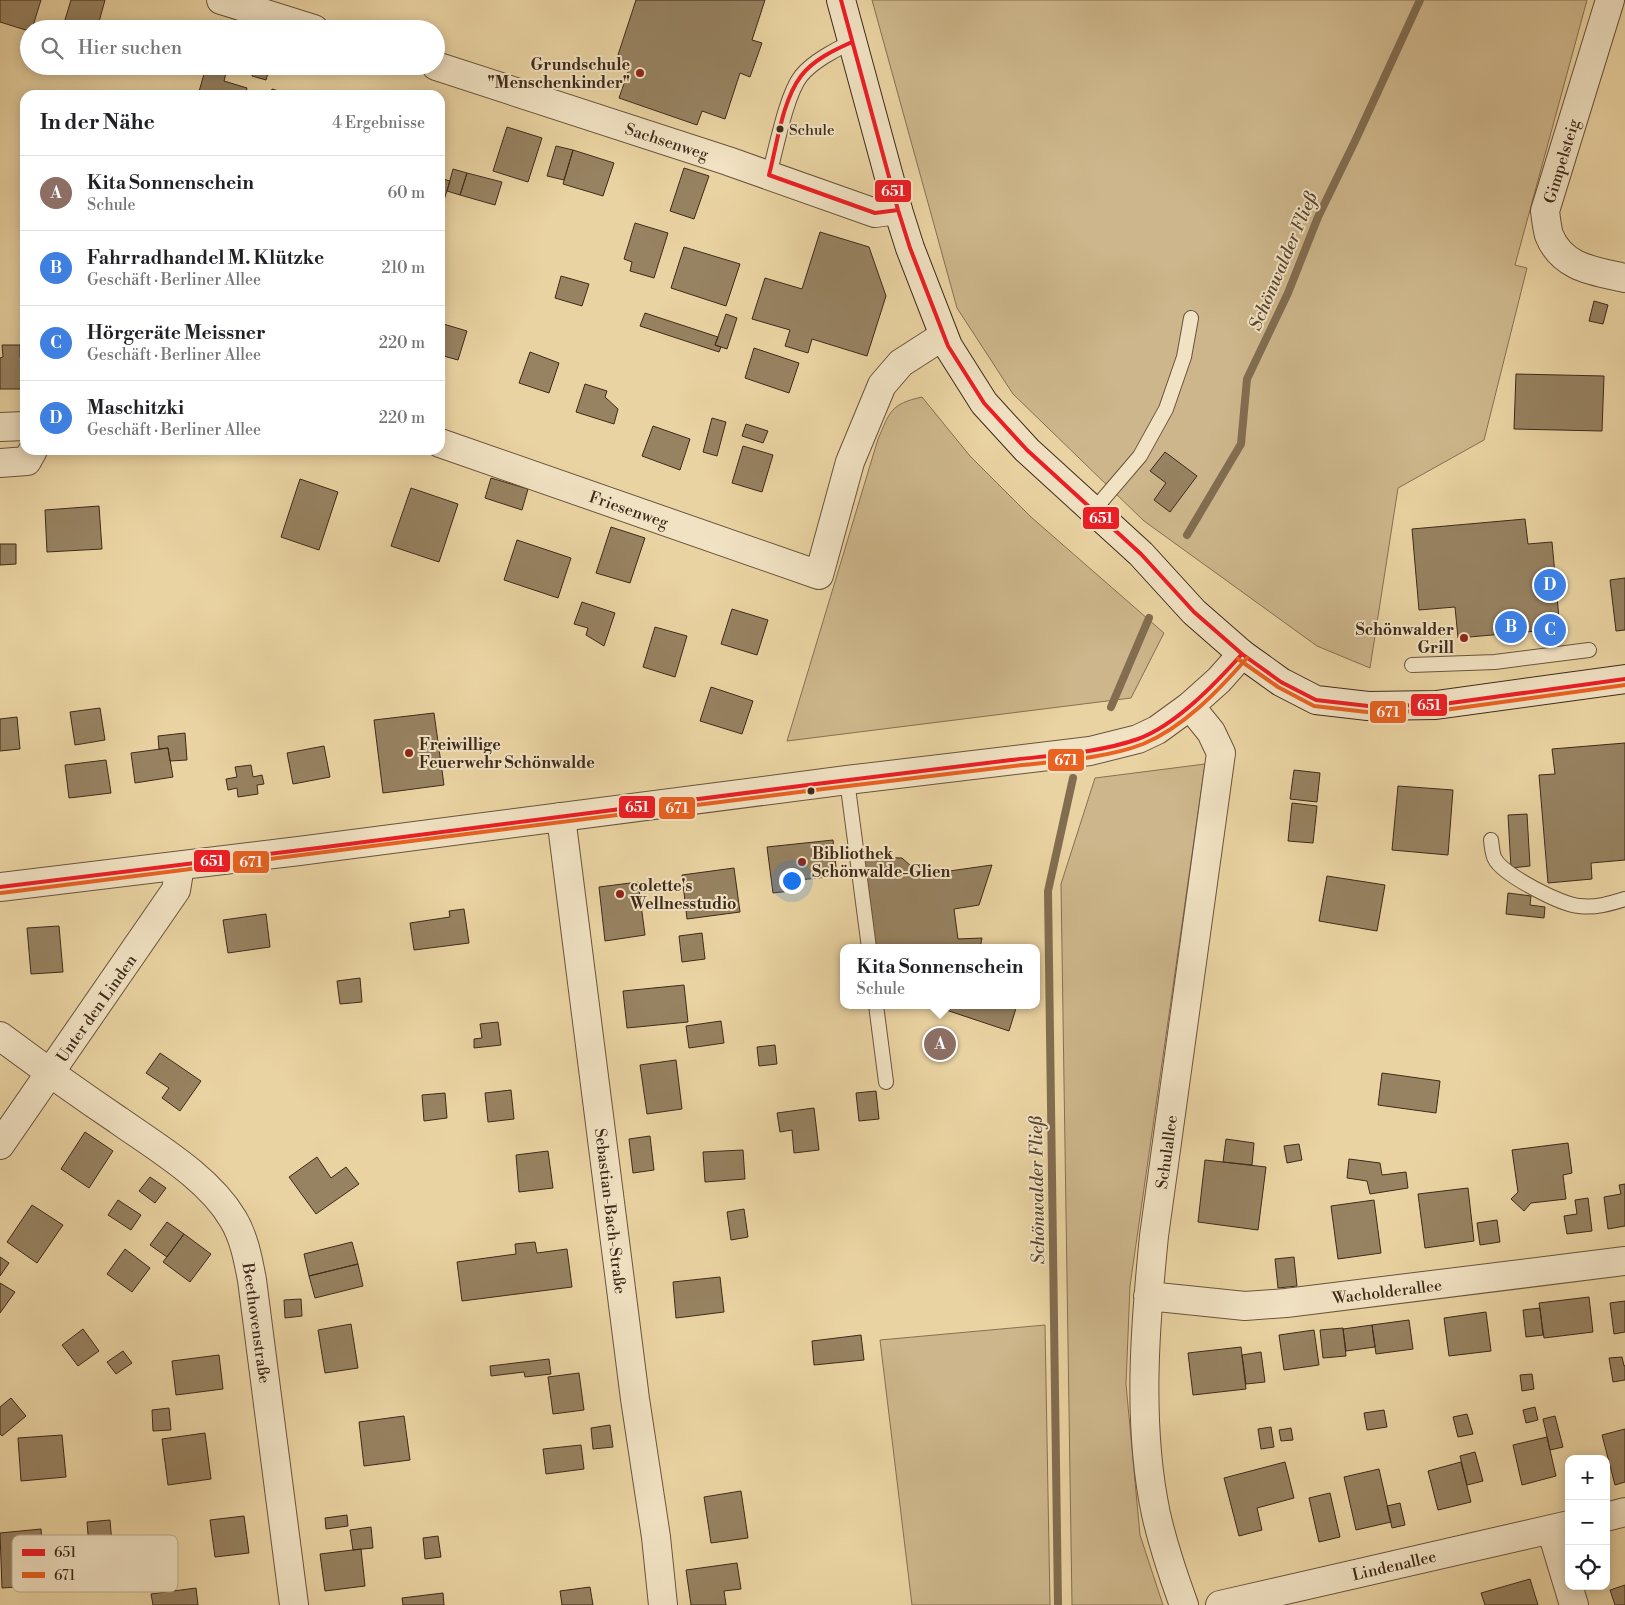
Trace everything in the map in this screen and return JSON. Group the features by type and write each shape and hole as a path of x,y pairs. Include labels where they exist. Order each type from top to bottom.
{"street":[{"path":"841,0 898,210 910,248 948,346 984,403 1027,450 1141,554 1194,612 1242,654 1281,682 1316,700 1368,706 1436,705 1625,679"},
{"name":"Gimpelsteig","path":"1610,0 1545,211 1549,234 1561,255 1579,266 1625,278"},
{"path":"230,1 273,8 296,20"},
{"name":"Sachsenweg","path":"445,69 769,175 875,213 898,210"},
{"name":"Friesenweg","path":"445,445 819,575 850,462 882,385 901,363 943,336"},
{"path":"0,427 20,426"},
{"path":"0,463 27,461 30,455"},
{"path":"0,887 180,866 1090,750 1138,739 1157,730 1190,706 1219,680 1242,654"},
{"name":"Schulallee","path":"1184,1605 1169,1563 1156,1513 1145,1424 1145,1347 1154,1236 1221,753 1211,732 1190,706"},
{"name":"Sebastian-Bach-Straße","path":"561,817 635,1399 656,1537 663,1605"},
{"name":"Unter den Linden","path":"0,1145 176,890 180,866"},
{"name":"Beethovenstraße","path":"0,1036 175,1160 207,1186 232,1218 245,1247 252,1280 294,1605"},
{"name":"Wacholderallee","path":"1148,1296 1244,1306 1286,1303 1625,1261"},
{"path":"1610,1516 1625,1512"},
{"path":"1560,1527 1574,1605"},
{"name":"Lindenallee","path":"1220,1605 1560,1527"}],"lane":[{"path":"769,175 790,99 801,76 832,50 852,42"},
{"path":"1093,511 1140,456 1166,409 1184,357 1191,318"},
{"path":"1412,665 1495,662 1589,650"},
{"path":"848,780 868,944"},
{"path":"1491,840 1494,859 1506,872 1550,895 1577,906 1602,906 1625,899"},
{"path":"877,1009 886,1082"}],"shaded area":[{"path":"872,0 1587,0 1515,265 1527,268 1484,440 1398,488 1370,668 1317,646 1144,521 1013,394 957,308"},
{"path":"922,397 970,456 1031,517 1164,633 1131,698 787,741 878,439 892,410 903,403"},
{"path":"1205,764 1130,1286 1126,1384 1140,1535 1163,1605 1072,1605 1061,884 1095,778"},
{"path":"1045,1325 1050,1605 912,1605 880,1340"}],"building":[{"path":"0,0 41,0 35,20 20,20 20,28 0,22"},
{"path":"71,0 105,0 99,20 65,20"},
{"path":"636,0 765,0 752,40 762,43 750,77 740,73 725,119 702,111 697,125 619,98 630,66 616,61"},
{"path":"204,75 226,75 224,81 247,88 246,90 199,90"},
{"path":"252,75 267,75 266,80"},
{"path":"507,127 542,138 528,182 493,171"},
{"path":"556,146 573,150 564,180 547,176"},
{"path":"573,150 614,163 603,196 563,184"},
{"path":"684,168 709,176 694,219 670,211"},
{"path":"453,169 467,173 460,195 447,191"},
{"path":"467,173 502,182 495,205 460,195"},
{"path":"445,180 450,181 445,197"},
{"path":"635,223 668,233 654,278 630,271 632,262 624,259"},
{"path":"820,232 869,247 886,296 867,356 812,339 808,353 785,346 790,330 752,319 765,278 802,289"},
{"path":"684,247 740,264 726,306 671,288"},
{"path":"561,276 589,284 582,306 555,298"},
{"path":"1594,301 1608,305 1603,324 1589,321"},
{"path":"645,313 718,337 715,345 721,347 719,352 640,326"},
{"path":"726,314 737,318 727,349 715,345"},
{"path":"445,324 467,331 458,360 445,356"},
{"path":"2,345 20,345 20,389 0,389 0,358 3,357"},
{"path":"754,348 799,363 789,393 745,378"},
{"path":"530,352 559,363 549,393 519,383"},
{"path":"1516,374 1604,376 1602,431 1514,429"},
{"path":"585,384 607,391 605,397 618,409 614,424 576,412"},
{"path":"712,418 726,422 717,456 703,452"},
{"path":"746,424 768,431 763,443 742,436"},
{"path":"653,426 690,439 680,470 642,456"},
{"path":"743,446 773,455 762,492 732,483"},
{"path":"1165,452 1197,476 1170,512 1154,500 1166,483 1150,471"},
{"path":"491,478 528,489 522,510 485,498"},
{"path":"300,479 338,492 319,550 281,537"},
{"path":"411,488 458,504 439,562 391,546"},
{"path":"99,506 102,549 47,552 45,510"},
{"path":"1525,519 1528,544 1552,542 1560,629 1458,638 1455,607 1419,610 1412,529"},
{"path":"611,527 645,538 630,583 596,573"},
{"path":"517,540 571,558 558,598 504,580"},
{"path":"0,544 16,544 16,564 0,565"},
{"path":"1625,578 1625,630 1616,631 1610,580"},
{"path":"582,602 615,613 604,646 586,635 588,628 574,624"},
{"path":"732,609 768,620 757,655 721,644"},
{"path":"655,627 687,636 675,677 643,667"},
{"path":"711,687 753,701 742,734 700,721"},
{"path":"100,708 105,740 75,745 70,712"},
{"name":"Freiwillige Feuerwehr Schönwalde","path":"434,713 444,785 383,793 374,720"},
{"path":"17,717 20,749 0,751 0,719"},
{"path":"185,733 187,760 170,761 168,748 159,749 158,736"},
{"path":"1625,743 1625,860 1591,863 1592,879 1548,883 1539,775 1555,774 1552,749"},
{"path":"324,746 330,777 293,784 287,753"},
{"path":"168,748 173,777 135,783 131,753"},
{"path":"106,760 111,793 69,798 65,765"},
{"path":"251,765 253,777 262,775 264,784 257,785 258,794 238,797 237,788 228,790 226,779 237,777 235,767"},
{"path":"1294,770 1320,773 1317,802 1290,799"},
{"path":"1398,786 1453,790 1448,855 1392,850"},
{"path":"1292,803 1317,806 1313,843 1288,841"},
{"path":"1527,814 1530,866 1511,868 1508,815"},
{"name":"Bibliothek Schönwalde-Glien","path":"833,840 837,876 789,881 790,891 773,893 767,847"},
{"path":"862,857 902,858 921,875 992,865 979,905 954,909 958,939 982,938 981,944 875,944"},
{"path":"734,868 740,912 687,919 682,875"},
{"path":"1327,876 1385,885 1377,931 1319,921"},
{"path":"638,882 645,935 605,941 599,887"},
{"path":"1508,893 1531,896 1530,905 1545,907 1544,918 1506,914"},
{"path":"464,909 469,943 414,950 410,923 450,917 449,911"},
{"path":"266,914 270,947 228,953 223,920"},
{"path":"59,926 63,972 31,974 27,928"},
{"path":"702,933 705,959 682,962 679,936"},
{"path":"360,978 362,1002 340,1004 337,981"},
{"path":"684,985 688,1022 627,1028 623,991"},
{"path":"943,1009 1016,1009 1009,1031"},
{"path":"721,1021 724,1043 689,1048 686,1026"},
{"path":"498,1022 501,1045 474,1048 474,1039 482,1038 480,1024"},
{"path":"775,1045 777,1064 759,1066 757,1047"},
{"path":"160,1053 201,1081 180,1111 162,1098 169,1088 146,1073"},
{"path":"676,1060 682,1109 647,1114 640,1065"},
{"path":"1382,1073 1440,1081 1436,1113 1378,1105"},
{"path":"511,1090 514,1119 488,1122 485,1093"},
{"path":"876,1091 879,1119 859,1121 856,1093"},
{"path":"445,1093 447,1118 424,1121 422,1095"},
{"path":"814,1108 819,1150 794,1153 792,1130 780,1132 777,1113"},
{"path":"85,1132 113,1151 89,1188 61,1169"},
{"path":"650,1136 654,1170 633,1173 629,1139"},
{"path":"1226,1139 1254,1143 1252,1165 1223,1162"},
{"path":"1568,1143 1572,1173 1563,1175 1566,1199 1531,1203 1524,1211 1511,1199 1518,1192 1512,1150"},
{"path":"1299,1144 1302,1160 1287,1163 1284,1146"},
{"path":"743,1150 745,1179 705,1182 703,1152"},
{"path":"548,1151 553,1188 519,1192 516,1155"},
{"path":"317,1157 331,1178 346,1167 359,1184 316,1214 289,1177"},
{"path":"1349,1159 1380,1163 1382,1175 1406,1172 1408,1188 1370,1194 1367,1181 1347,1178"},
{"path":"1205,1160 1266,1167 1258,1230 1198,1222"},
{"path":"150,1177 166,1188 155,1203 139,1191"},
{"path":"1625,1184 1625,1226 1608,1229 1604,1197 1621,1194 1619,1185"},
{"path":"1468,1188 1474,1241 1425,1248 1418,1194"},
{"path":"1588,1198 1592,1231 1567,1234 1564,1216 1577,1214 1575,1200"},
{"path":"118,1200 141,1215 131,1230 108,1215"},
{"path":"1374,1200 1381,1253 1338,1259 1331,1206"},
{"path":"32,1205 63,1225 37,1263 7,1242"},
{"path":"744,1209 748,1237 731,1240 727,1212"},
{"path":"1497,1220 1500,1242 1480,1245 1477,1223"},
{"path":"167,1222 184,1234 167,1257 150,1245"},
{"path":"184,1234 211,1254 190,1282 163,1262"},
{"path":"352,1242 358,1264 309,1276 304,1254"},
{"path":"535,1242 537,1253 567,1249 572,1287 462,1301 457,1262 516,1254 515,1244"},
{"path":"125,1249 150,1268 132,1292 107,1274"},
{"path":"0,1257 9,1263 0,1276"},
{"path":"1294,1257 1297,1286 1278,1288 1275,1259"},
{"path":"358,1264 363,1286 315,1298 309,1276"},
{"path":"720,1277 724,1312 676,1318 673,1282"},
{"path":"0,1283 15,1292 0,1313"},
{"path":"1589,1297 1593,1332 1544,1338 1539,1303"},
{"path":"301,1299 302,1316 285,1318 284,1300"},
{"path":"1625,1301 1625,1332 1614,1334 1610,1303"},
{"path":"1540,1308 1543,1335 1526,1337 1523,1310"},
{"path":"1486,1312 1491,1351 1449,1356 1444,1318"},
{"path":"1409,1320 1413,1349 1376,1354 1372,1325"},
{"path":"351,1324 358,1368 325,1373 318,1330"},
{"path":"1372,1325 1375,1347 1346,1351 1343,1329"},
{"path":"1343,1328 1346,1356 1323,1358 1320,1330"},
{"path":"83,1329 99,1351 78,1366 62,1345"},
{"path":"1314,1330 1319,1365 1284,1370 1279,1335"},
{"path":"861,1335 864,1360 814,1365 812,1341"},
{"path":"1241,1347 1246,1389 1193,1395 1188,1353"},
{"path":"123,1351 132,1363 116,1374 107,1362"},
{"path":"1261,1352 1265,1382 1246,1384 1242,1355"},
{"path":"219,1355 223,1389 176,1395 172,1361"},
{"path":"1622,1357 1625,1365 1625,1380 1613,1382 1609,1358"},
{"path":"549,1359 551,1374 525,1377 524,1372 491,1376 490,1366"},
{"path":"579,1373 584,1410 553,1414 548,1377"},
{"path":"1532,1374 1534,1389 1522,1391 1520,1375"},
{"path":"11,1398 26,1416 2,1436 0,1434 0,1407"},
{"path":"1535,1407 1538,1420 1526,1423 1523,1410"},
{"path":"169,1408 171,1430 153,1431 152,1410"},
{"path":"1384,1410 1387,1427 1367,1430 1364,1413"},
{"path":"1467,1414 1473,1434 1458,1437 1453,1417"},
{"path":"404,1416 410,1460 364,1466 359,1422"},
{"path":"1555,1416 1563,1447 1550,1450 1543,1419"},
{"path":"610,1425 613,1447 593,1449 591,1428"},
{"path":"1271,1427 1274,1447 1261,1449 1258,1429"},
{"path":"1291,1428 1293,1440 1281,1441 1279,1430"},
{"path":"1625,1429 1625,1482 1615,1485 1610,1466 1610,1455 1607,1455 1602,1435"},
{"path":"205,1433 211,1479 168,1485 162,1439"},
{"path":"62,1435 66,1477 21,1481 18,1438"},
{"path":"1547,1437 1556,1476 1522,1485 1513,1445"},
{"path":"581,1445 584,1469 546,1474 543,1449"},
{"path":"1475,1452 1483,1481 1467,1485 1460,1456"},
{"path":"1285,1462 1294,1498 1257,1508 1262,1530 1239,1536 1224,1478"},
{"path":"1461,1462 1471,1502 1438,1510 1428,1471"},
{"path":"1379,1469 1391,1522 1356,1530 1344,1477"},
{"path":"741,1491 748,1538 711,1543 704,1497"},
{"path":"1330,1493 1340,1537 1319,1542 1309,1498"},
{"path":"1400,1503 1405,1525 1392,1528 1387,1506"},
{"path":"347,1515 348,1526 326,1529 325,1518"},
{"path":"244,1516 249,1553 215,1557 210,1520"},
{"path":"110,1520 111,1535 88,1535 87,1522"},
{"path":"371,1527 373,1548 353,1550 350,1530"},
{"path":"41,1529 41,1535 12,1535 12,1587 2,1588 0,1533"},
{"path":"438,1536 441,1557 425,1559 423,1538"},
{"path":"361,1549 365,1586 325,1591 320,1554"},
{"path":"737,1563 741,1589 724,1591 726,1605 691,1605 686,1570"},
{"path":"1530,1579 1538,1605 1485,1605 1481,1593"},
{"path":"1625,1585 1625,1605 1615,1605 1610,1590"},
{"path":"590,1587 593,1605 562,1605 560,1591"},
{"path":"196,1588 198,1605 153,1605 151,1594 178,1592 178,1590"},
{"path":"443,1593 444,1605 403,1605 402,1598"}],"waterway":[{"name":"Schönwalder Fließ","path":"1187,535 1241,444 1247,379 1288,293 1318,217 1420,0"},
{"name":"Schönwalder Fließ","path":"1111,707 1149,618"},
{"name":"Schönwalder Fließ","path":"1058,1605 1048,891 1073,778"}],"transit line":[{"name":"651","path":"841,0 898,210 910,248 948,346 984,403 1027,450 1141,554 1194,612 1242,654 1281,682 1316,700 1368,706 1436,705 1625,679"},
{"name":"651","path":"769,175 781,124 794,86 806,70 818,60 852,42"},
{"name":"651","path":"769,175 875,213 898,210"},
{"name":"651","path":"0,887 1059,755 1123,744 1152,733 1180,714 1220,678 1242,654"},
{"name":"671","path":"1,893 1099,756 1143,744 1172,728 1200,707 1247,658"},
{"name":"671","path":"1238,659 1278,687 1314,706 1367,712 1437,711 1625,685"}],"place":[{"name":"Grundschule \"Menschenkinder\"","path":"640,73"},
{"name":"Schule","path":"780,129"},
{"name":"Maschitzki","path":"1550,585"},
{"name":"Fahrradhandel M. Klützke","path":"1511,627"},
{"name":"Hörgeräte Meissner","path":"1550,630"},
{"name":"Schönwalder Grill","path":"1464,638"},
{"name":"Freiwillige Feuerwehr Schönwalde","path":"409,753"},
{"name":"Bibliothek Schönwalde-Glien","path":"802,862"},
{"name":"colette's Wellnesstudio","path":"620,894"},
{"name":"Kita Sonnenschein","path":"940,1044"}]}
